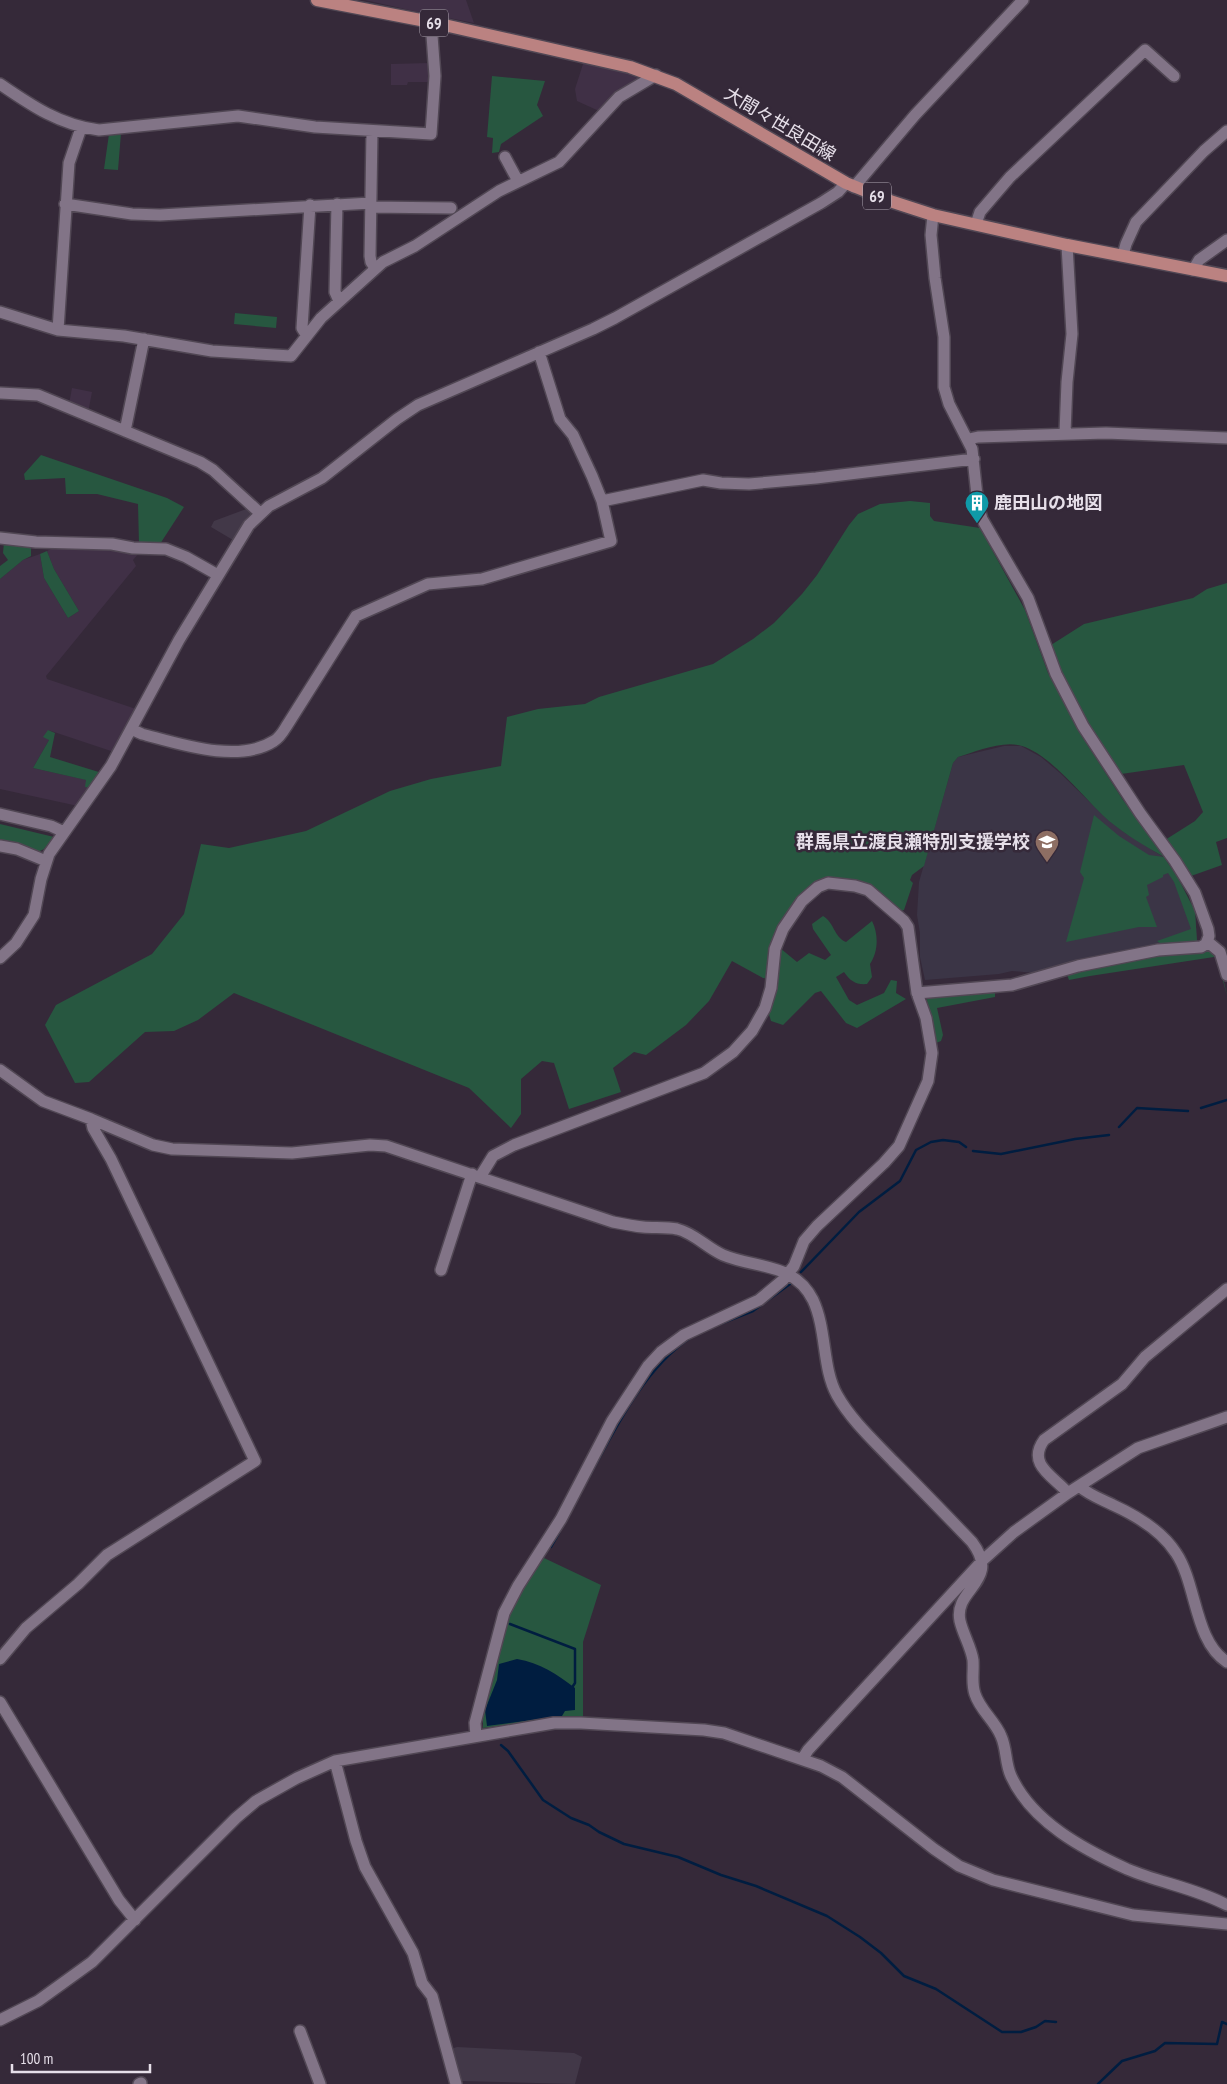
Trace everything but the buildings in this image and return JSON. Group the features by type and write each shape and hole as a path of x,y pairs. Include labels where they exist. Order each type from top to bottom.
{"main road":[{"name":"大間々世良田線","path":"317,0 356,4 614,62 656,75 692,93 850,185 933,215 1067,245 1227,276"}],"street":[{"path":"0,958 16,943 29,925 38,904 46,861 64,832 102,780 179,640 249,525 260,513 322,478 397,419 418,406 615,318 850,185 1023,0"},
{"path":"0,84 54,118 81,128 107,130 238,116 315,127 431,134 435,76 431,22"},
{"path":"976,224 980,212 1010,177 1146,50 1174,76"},
{"path":"0,312 58,330 144,339 212,351 284,357 294,353 339,301 375,268 387,259 415,246 472,207 518,181 559,162 619,97 656,75"},
{"path":"58,330 65,204 70,158 81,128"},
{"path":"372,131 371,262 375,268"},
{"path":"1123,255 1136,222 1204,151 1227,131"},
{"path":"505,157 518,181"},
{"path":"65,204 132,214 160,215 337,204 450,208"},
{"path":"337,204 335,292 339,301"},
{"path":"307,336 302,328 310,205"},
{"path":"916,993 1012,986 1071,967 1158,950 1201,947 1208,942 1209,936 1207,922 1194,893 1175,861 1095,746 1061,685 1028,598 982,519 978,504 974,459 969,440 950,404 944,387 944,337 931,235 933,215"},
{"path":"1192,270 1199,260 1227,240"},
{"path":"1065,433 1072,324 1067,245"},
{"path":"125,431 144,339"},
{"path":"131,729 142,734 219,752 251,749 275,741 286,727 356,616 428,584 482,579 611,541 602,501 573,435 560,420 539,352"},
{"path":"0,393 38,395 206,465 260,513"},
{"path":"969,440 978,437 1065,433 1227,438"},
{"path":"602,501 703,480 749,484 974,459"},
{"path":"0,538 36,542 112,544 133,548 166,549 186,557 218,575"},
{"path":"0,814 51,826 64,832"},
{"path":"0,846 18,849 46,861"},
{"path":"441,1270 476,1176 493,1156 514,1145 704,1073 733,1052 752,1031 765,1008 771,988 775,949 783,929 802,901 810,893 824,884 855,886 868,890 904,921 908,927 912,972 916,993 930,1037 932,1061 928,1081 899,1146 884,1164 834,1208 809,1234 801,1247 794,1266 759,1300 684,1335 661,1352 648,1366 612,1422 561,1519 518,1586 504,1613 476,1723 476,1736"},
{"path":"1208,942 1220,952 1227,975"},
{"path":"0,1070 43,1101 153,1145 172,1149 292,1153 370,1145 386,1146 613,1222 640,1227 677,1229 695,1237 725,1256 788,1273 803,1284 814,1302 822,1328 830,1376 838,1396 871,1439 972,1542 983,1560 982,1571 963,1602 960,1621 973,1660 972,1681 975,1696 999,1731 1004,1746 1005,1760 1020,1792 1050,1824 1086,1849 1149,1878 1198,1891 1227,1905"},
{"path":"0,1659 26,1628 78,1584 107,1555 255,1461 111,1159 93,1128 91,1119"},
{"path":"1068,1493 1042,1470 1039,1453 1044,1440 1122,1384 1145,1357 1227,1289"},
{"path":"803,1758 808,1750 983,1560 1014,1532 1068,1493 1138,1448 1227,1417"},
{"path":"1079,1486 1087,1493 1134,1515 1171,1544 1178,1555 1194,1595 1207,1640 1218,1656 1227,1662"},
{"path":"0,1702 119,1900 135,1920"},
{"path":"0,2020 38,2001 92,1962 236,1818 256,1801 297,1778 335,1761 554,1723 581,1722 724,1733 803,1758 842,1777 934,1849 959,1866 993,1880 1134,1915 1227,1924"},
{"path":"335,1761 341,1789 359,1849 376,1887 413,1953 422,1983 432,1996 456,2084"},
{"path":"300,2031 320,2084"}],"shaded area":[{"path":"365,0 466,0 474,23 409,10"},
{"path":"430,63 431,79 427,82 408,82 407,85 391,85 391,64"},
{"path":"583,64 641,74 640,81 599,111 577,101 575,89"},
{"path":"72,388 92,392 88,413 69,404"},
{"path":"249,508 254,513 233,540 211,527 214,521"},
{"path":"53,548 115,548 139,553 133,560 136,566 46,676 47,679 136,709 114,752 48,730 49,740 33,768 87,780 91,788 78,806 0,789 0,579 23,560 40,554 44,578 68,618 79,611 54,569 47,551"},
{"name":"群馬県立渡良瀬特別支援学校","path":"1004,746 1021,746 1041,757 1108,820 1165,858 1195,911 1197,941 1158,944 1081,959 1034,973 1012,971 999,974 925,980 920,957 920,933 917,915 919,882 953,763 958,757"},
{"path":"457,2047 574,2053 582,2057 575,2084 461,2081 451,2049"}],"green space":[{"path":"492,76 545,81 537,105 543,116 501,144 499,152 492,153 493,138 487,137"},
{"path":"121,133 118,170 104,169 109,134"},
{"path":"235,313 277,317 276,328 234,324"},
{"path":"41,455 167,498 184,507 160,544 139,544 138,504 97,494 66,494 65,478 25,480 24,474"},
{"path":"910,501 930,503 930,516 934,521 980,528 1025,610 1048,673 1079,732 1123,800 1164,857 1129,836 1109,821 1057,768 1034,751 1022,746 1006,744 958,757 953,763 924,866 912,875 910,880 913,883 904,910 898,912 848,881 801,897 780,948 797,962 809,953 825,960 831,955 813,929 812,924 823,916 830,922 839,937 846,942 872,921 877,943 875,954 870,964 872,977 867,984 860,984 854,982 844,972 836,977 849,1000 857,1005 884,993 891,980 897,981 896,993 906,999 857,1028 846,1023 821,991 815,993 783,1025 771,1021 768,1011 776,980 763,978 732,961 709,1001 686,1025 646,1055 634,1052 613,1068 621,1092 569,1109 554,1063 542,1061 521,1079 521,1114 511,1128 469,1088 234,993 198,1020 174,1031 145,1032 89,1082 75,1083 45,1025 56,1005 152,954 184,914 201,844 229,848 306,831 390,791 431,779 501,766 507,717 538,709 585,704 599,697 713,664 753,639 774,623 802,594 817,575 858,514 880,504"},
{"path":"4,542 28,544 31,548 31,556 23,560 0,579 0,566 8,560 3,553"},
{"path":"47,551 54,569 79,611 68,618 44,578 40,554"},
{"path":"1227,583 1227,838 1216,842 1222,865 1191,876 1165,840 1195,821 1203,812 1184,765 1121,774 1082,712 1057,662 1051,645 1084,624 1193,598 1207,589"},
{"path":"48,730 55,733 50,757 102,773 91,788 85,787 86,780 33,768 49,740 43,737"},
{"path":"1094,815 1119,836 1149,855 1164,857 1178,878 1195,911 1197,941 1161,944 1157,941 1191,929 1174,882 1168,873 1147,885 1149,895 1146,897 1157,927 1139,927 1066,942 1084,878 1080,872"},
{"path":"0,824 54,837 44,849 38,852 0,841"},
{"path":"1210,950 1218,954 1227,996 1217,958 1214,957 1069,980 1066,972 1157,954"},
{"path":"995,991 995,997 937,1008 943,1035 941,1041 936,1043 927,998"},
{"path":"544,1558 601,1585 583,1642 583,1718 567,1717 483,1728 483,1712 493,1680 508,1613 539,1559"}],"water":[{"path":"517,1659 533,1663 548,1670 575,1688 575,1710 565,1711 562,1716 487,1726 485,1710 497,1680 499,1664"}],"waterway":[{"path":"1201,1108 1227,1100"},
{"path":"1119,1127 1137,1108 1188,1111"},
{"path":"973,1151 1001,1154 1075,1139 1109,1135"},
{"path":"801,1272 859,1212 900,1181 916,1150 931,1142 943,1140 959,1142 966,1147"},
{"path":"720,1324 753,1311 790,1284"},
{"path":"584,1486 617,1426 642,1386 657,1368 690,1338"},
{"path":"551,1547 559,1533"},
{"path":"510,1624 575,1649 575,1683 571,1689"},
{"path":"501,1745 508,1751 543,1800 571,1818 589,1825 599,1832 624,1844 678,1857 721,1875 756,1886 827,1916 881,1953 904,1976 936,1989 1002,2032 1021,2032 1036,2027 1045,2021 1056,2022"},
{"path":"1098,2084 1122,2061 1155,2051 1165,2043 1217,2044 1222,2022 1227,2024"}],"place":[{"name":"鹿田山の地図","path":"977,524"},
{"name":"群馬県立渡良瀬特別支援学校","path":"1047,863"}]}
